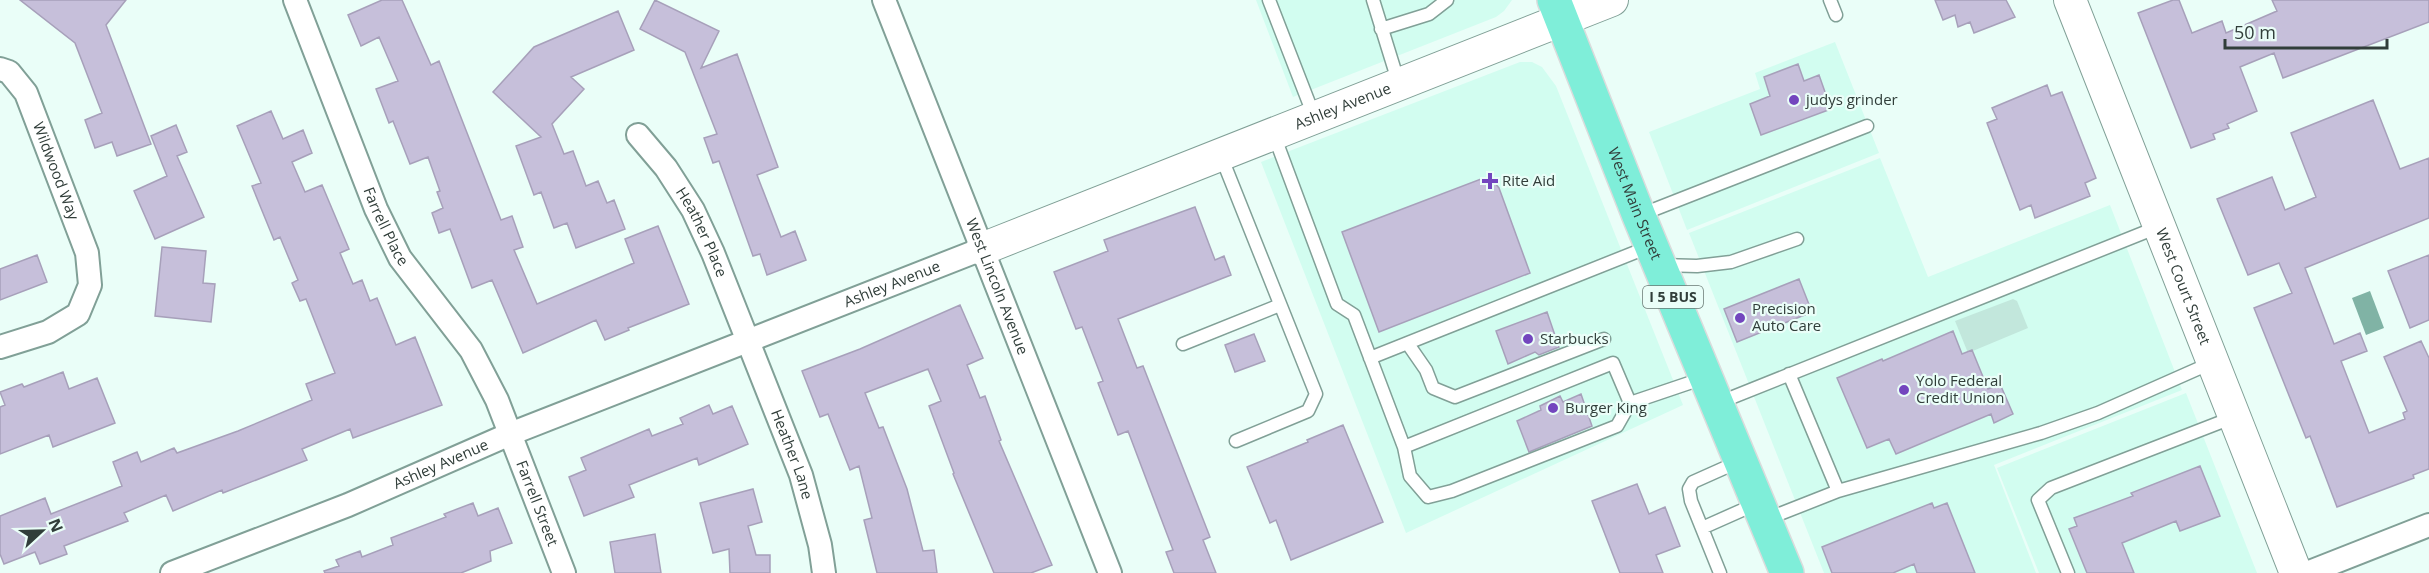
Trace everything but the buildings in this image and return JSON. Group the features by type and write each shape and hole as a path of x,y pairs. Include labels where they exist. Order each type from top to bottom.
{"main road":[{"name":"West Main Street","path":"1558,10 1639,216 1787,573"}],"street":[{"name":"Farrell Place","path":"295,0 376,209 400,258 471,350 510,434"},
{"name":"West Lincoln Avenue","path":"884,0 1110,573"},
{"name":"Ashley Avenue","path":"172,573 348,505 510,434 1399,84 1558,10 1612,0"},
{"name":"West Court Street","path":"2070,0 2296,573"},
{"name":"Wildwood Way","path":"0,69 9,72 26,93 87,253 90,285 78,314 48,332 0,347"},
{"name":"Heather Place","path":"638,135 666,168 693,210 713,253 746,341"},
{"name":"Heather Lane","path":"746,341 801,475 820,545 824,573"},
{"name":"Farrell Street","path":"510,434 564,573"},
{"path":"2307,573 2429,525"}],"lane":[{"path":"1269,0 1315,117"},
{"path":"1373,0 1399,84"},
{"path":"1381,29 1429,14 1447,0"},
{"path":"1830,0 1836,15"},
{"path":"1639,216 1867,126"},
{"path":"1274,134 1337,304 1354,315 1404,447 1410,476 1428,497 1452,491 1617,426 1630,403"},
{"path":"1220,154 1316,394 1308,411 1236,441"},
{"path":"1630,403 1712,390 1789,374 2160,226"},
{"path":"1371,358 1656,256 1697,266 1731,262 1797,239"},
{"path":"1183,344 1280,305"},
{"path":"1408,344 1426,370 1433,388 1455,397 1604,339"},
{"path":"1702,528 2041,433 2098,413 2213,362"},
{"path":"1404,447 1613,363 1630,403"},
{"path":"1789,374 1838,491"},
{"path":"2068,573 2038,500 2051,488 2234,417"},
{"path":"1720,573 1691,501 1689,489 1693,482 1741,460"}],"shaded area":[{"path":"1256,0 1512,0 1496,17 1293,97"},
{"path":"1835,42 1879,153 1687,230 1649,132 1760,89 1755,73"},
{"path":"1520,62 1532,62 1542,67 1556,86 1683,405 1406,533 1261,162"},
{"path":"1880,158 1928,277 2110,205 2182,390 1994,465 2036,573 1824,573 1689,233"},
{"path":"2370,291 2384,328 2366,335 2352,298"},
{"path":"2013,299 2017,301 2028,328 1968,353 1955,321"},
{"path":"2186,393 2257,573 2039,573 1997,468"}],"place":[{"name":"judys grinder","path":"1794,100"},
{"name":"Rite Aid","path":"1490,181"},
{"name":"Precision Auto Care","path":"1740,318"},
{"name":"Starbucks","path":"1528,339"},
{"name":"Yolo Federal Credit Union","path":"1904,390"},
{"name":"Burger King","path":"1553,408"}]}
